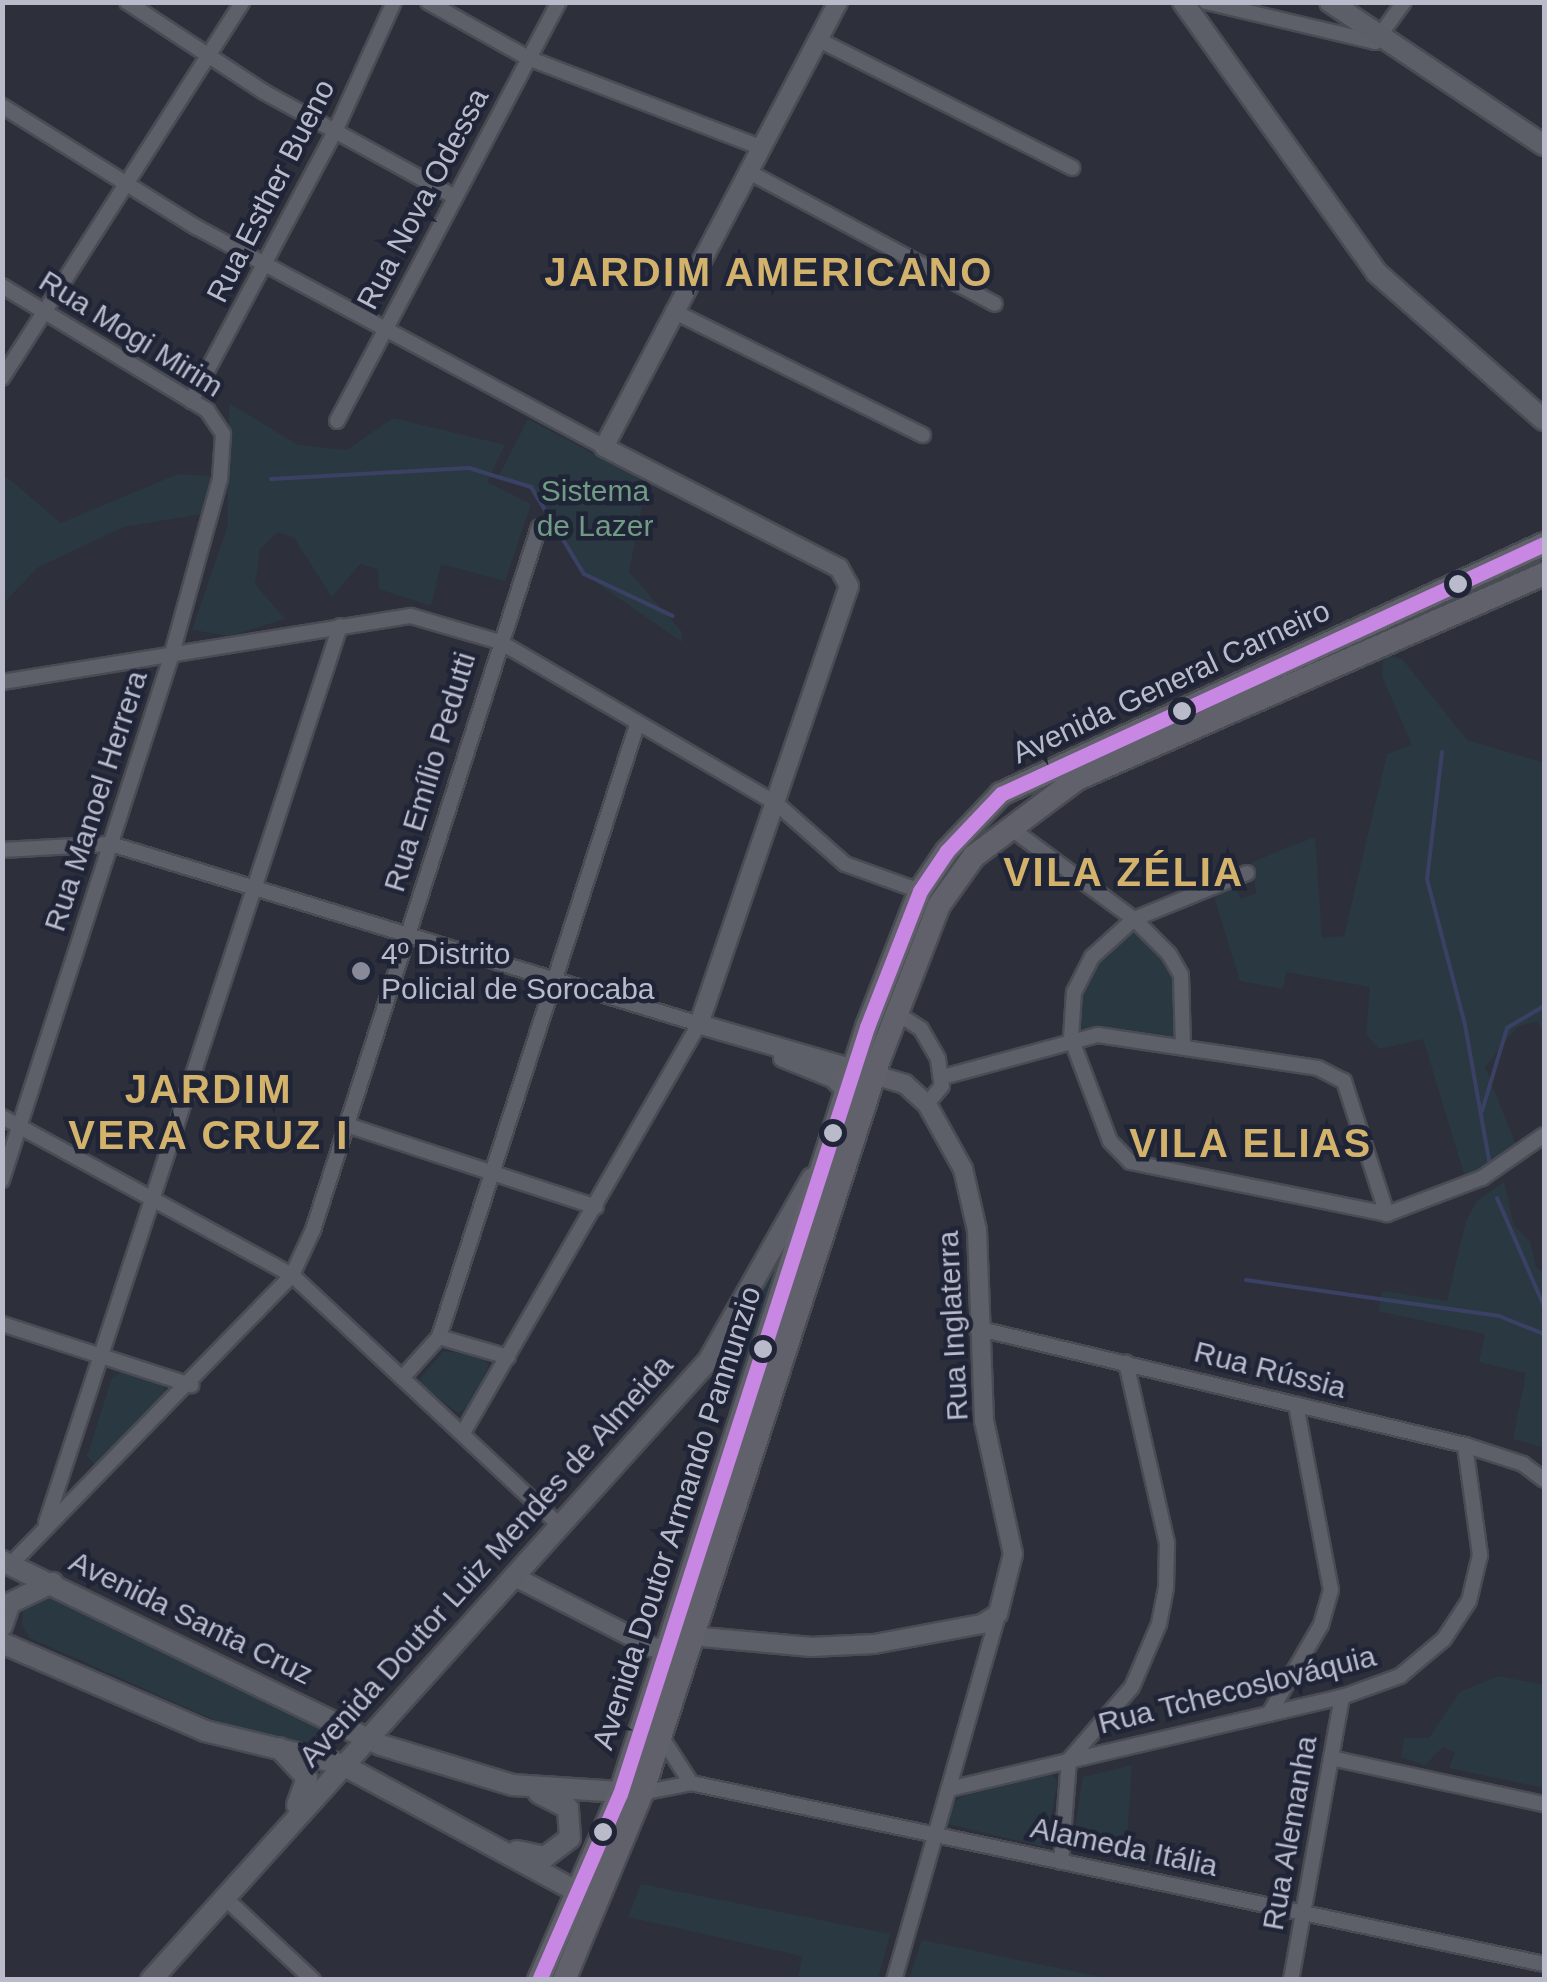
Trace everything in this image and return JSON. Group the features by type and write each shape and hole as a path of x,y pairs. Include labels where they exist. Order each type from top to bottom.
{"main road":[{"path":"1183,2 1376,272 1544,420"},
{"path":"1330,2 1544,145"},
{"name":"Avenida General Carneiro","path":"864,1071 920,890 1001,794 1544,544"},
{"name":"Avenida General Carneiro","path":"864,1071 896,1012 938,904 974,856 1008,826 1077,780 1544,574"},
{"name":"Avenida Doutor Armando Pannunzio","path":"631,1793 660,1735 681,1645 825,1154 846,1091 864,1071"},
{"name":"Avenida Doutor Armando Pannunzio","path":"564,1980 589,1898 631,1793 681,1645 864,1071"},
{"name":"Avenida Doutor Luiz Mendes de Almeida","path":"151,1980 292,1816 515,1577 709,1360 825,1154"},
{"name":"Avenida Santa Cruz","path":"7,1563 366,1738 448,1770 513,1784 631,1793"},
{"path":"2,1626 10,1602 52,1583"},
{"path":"2,1643 204,1731 273,1743 341,1764 517,1852 555,1854 570,1838 568,1808 513,1784"},
{"path":"273,1743 307,1778 292,1816"},
{"path":"383,1785 589,1898"},
{"name":"Avenida Doutor Armando Pannunzio","path":"539,1980 589,1898"}],"street":[{"path":"127,2 208,56 455,197"},
{"path":"2,378 242,2"},
{"name":"Rua Esther Bueno","path":"191,401 337,128 394,2"},
{"path":"428,2 528,58 760,146"},
{"name":"Rua Nova Odessa","path":"337,421 559,2"},
{"path":"604,447 838,2"},
{"path":"1206,2 1370,42 1382,37 1404,2"},
{"path":"817,39 1072,168"},
{"path":"2,106 128,185 384,333 838,568 849,586 699,1024 463,1432"},
{"path":"747,172 995,304"},
{"name":"Rua Mogi Mirim","path":"2,286 191,401 218,421 223,434"},
{"path":"673,312 923,435"},
{"name":"Rua Manoel Herrera","path":"2,1180 171,657 220,479 223,434"},
{"name":"Rua Emílio Pedutti","path":"7,1563 96,1481 292,1276 348,1125 539,527"},
{"path":"2,682 411,616 500,642 776,802 846,864 920,890"},
{"path":"44,1529 70,1460 340,626"},
{"path":"402,1378 439,1336 637,724"},
{"path":"1008,826 1134,919 1181,974 1183,1045"},
{"path":"2,850 111,844 407,939 699,1024 833,1078 846,1091"},
{"path":"1246,873 1134,919 1092,957 1074,992 1071,1038 1110,1141 1130,1162 1158,1173 1387,1214 1482,1178 1544,1134"},
{"path":"896,1012 930,1040 943,1078"},
{"name":"Rua Inglaterra","path":"699,1024 915,1088 964,1169 977,1230 976,1328 984,1421 1013,1554 894,1980"},
{"path":"927,1104 943,1078 1071,1038 1183,1045 1318,1068 1344,1082 1387,1214"},
{"path":"2,1117 155,1196 292,1276 560,1526"},
{"path":"348,1125 596,1207"},
{"path":"2,1324 190,1385"},
{"name":"Rua Rússia","path":"976,1328 1465,1445 1522,1464 1544,1480"},
{"path":"439,1336 508,1357"},
{"path":"1062,1862 1069,1760 1132,1687 1159,1624 1166,1587 1166,1543 1126,1363"},
{"path":"1270,1714 1322,1625 1331,1590 1296,1404"},
{"name":"Rua Tchecoslováquia","path":"949,1788 1342,1697 1400,1676 1424,1659 1470,1601 1480,1555 1465,1445"},
{"path":"70,1460 96,1481"},
{"path":"515,1577 681,1645 874,1644 982,1624 998,1614"},
{"name":"Rua Alemanha","path":"1291,1980 1342,1697"},
{"path":"660,1735 692,1782"},
{"path":"1331,1758 1544,1804"},
{"name":"Alameda Itália","path":"631,1793 692,1782 1544,1964"},
{"path":"224,1898 312,1980"}],"green space":[{"path":"229,403 298,445 347,450 393,418 505,445 487,482 531,504 505,581 441,564 431,606 379,589 378,569 360,564 332,597 294,538 278,532 260,549 255,584 285,619 230,636 192,630 227,528"},
{"name":"Sistema de Lazer","path":"528,419 647,482 629,572 682,632 682,642 584,574 531,487 498,477"},
{"path":"3,474 61,523 178,474 212,476 201,514 123,527 37,568 3,604"},
{"path":"1390,656 1402,659 1467,740 1544,763 1544,1034 1537,1021 1517,1027 1485,1067 1516,1145 1466,1180 1423,1039 1379,1049 1366,1034 1370,987 1286,972 1283,989 1240,981 1214,896 1235,886 1241,899 1256,893 1252,862 1315,837 1322,938 1344,936 1387,754 1412,745 1382,676 1383,660"},
{"path":"1134,929 1178,976 1181,1039 1078,1028 1081,996 1096,962"},
{"path":"1504,1182 1514,1226 1530,1241 1536,1268 1544,1272 1544,1448 1513,1439 1526,1373 1479,1362 1485,1334 1378,1311 1382,1291 1447,1301 1466,1221 1476,1202"},
{"path":"792,1227 742,1381 713,1372"},
{"path":"443,1351 482,1356 489,1365 470,1406 458,1413 418,1382"},
{"path":"121,1372 142,1374 164,1387 167,1398 106,1461 94,1464 87,1456 112,1378"},
{"path":"49,1591 279,1703 333,1738 323,1751 221,1723 30,1638 22,1626 23,1607"},
{"path":"1498,1676 1544,1685 1544,1788 1449,1768 1455,1752 1443,1747 1425,1765 1401,1757 1404,1738 1429,1738 1460,1692"},
{"path":"1132,1765 1126,1857 1072,1848 1083,1777"},
{"path":"1051,1775 1058,1781 1045,1847 947,1824 951,1805 962,1796"},
{"path":"641,1884 890,1934 878,1979 798,1979 802,1956 628,1917"},
{"path":"922,1940 1111,1979 909,1979"}],"waterway":[{"path":"271,479 469,468 531,487 584,574 673,616"},
{"path":"1442,752 1427,879 1465,1025 1490,1166"},
{"path":"1482,1111 1507,1028 1544,1006"},
{"path":"1497,1198 1544,1306"},
{"path":"1246,1280 1499,1316 1544,1334"}],"transit line":[{"path":"539,1980 620,1794 867,1027 920,891 947,851 1001,794 1544,544"}],"place":[{"name":"4º Distrito Policial de Sorocaba","path":"361,971"}],"district":[{"name":"JARDIM AMERICANO","path":"769,272"},
{"name":"VILA ZÉLIA","path":"1124,872"},
{"name":"JARDIM VERA CRUZ I","path":"209,1112"},
{"name":"VILA ELIAS","path":"1251,1143"}]}
